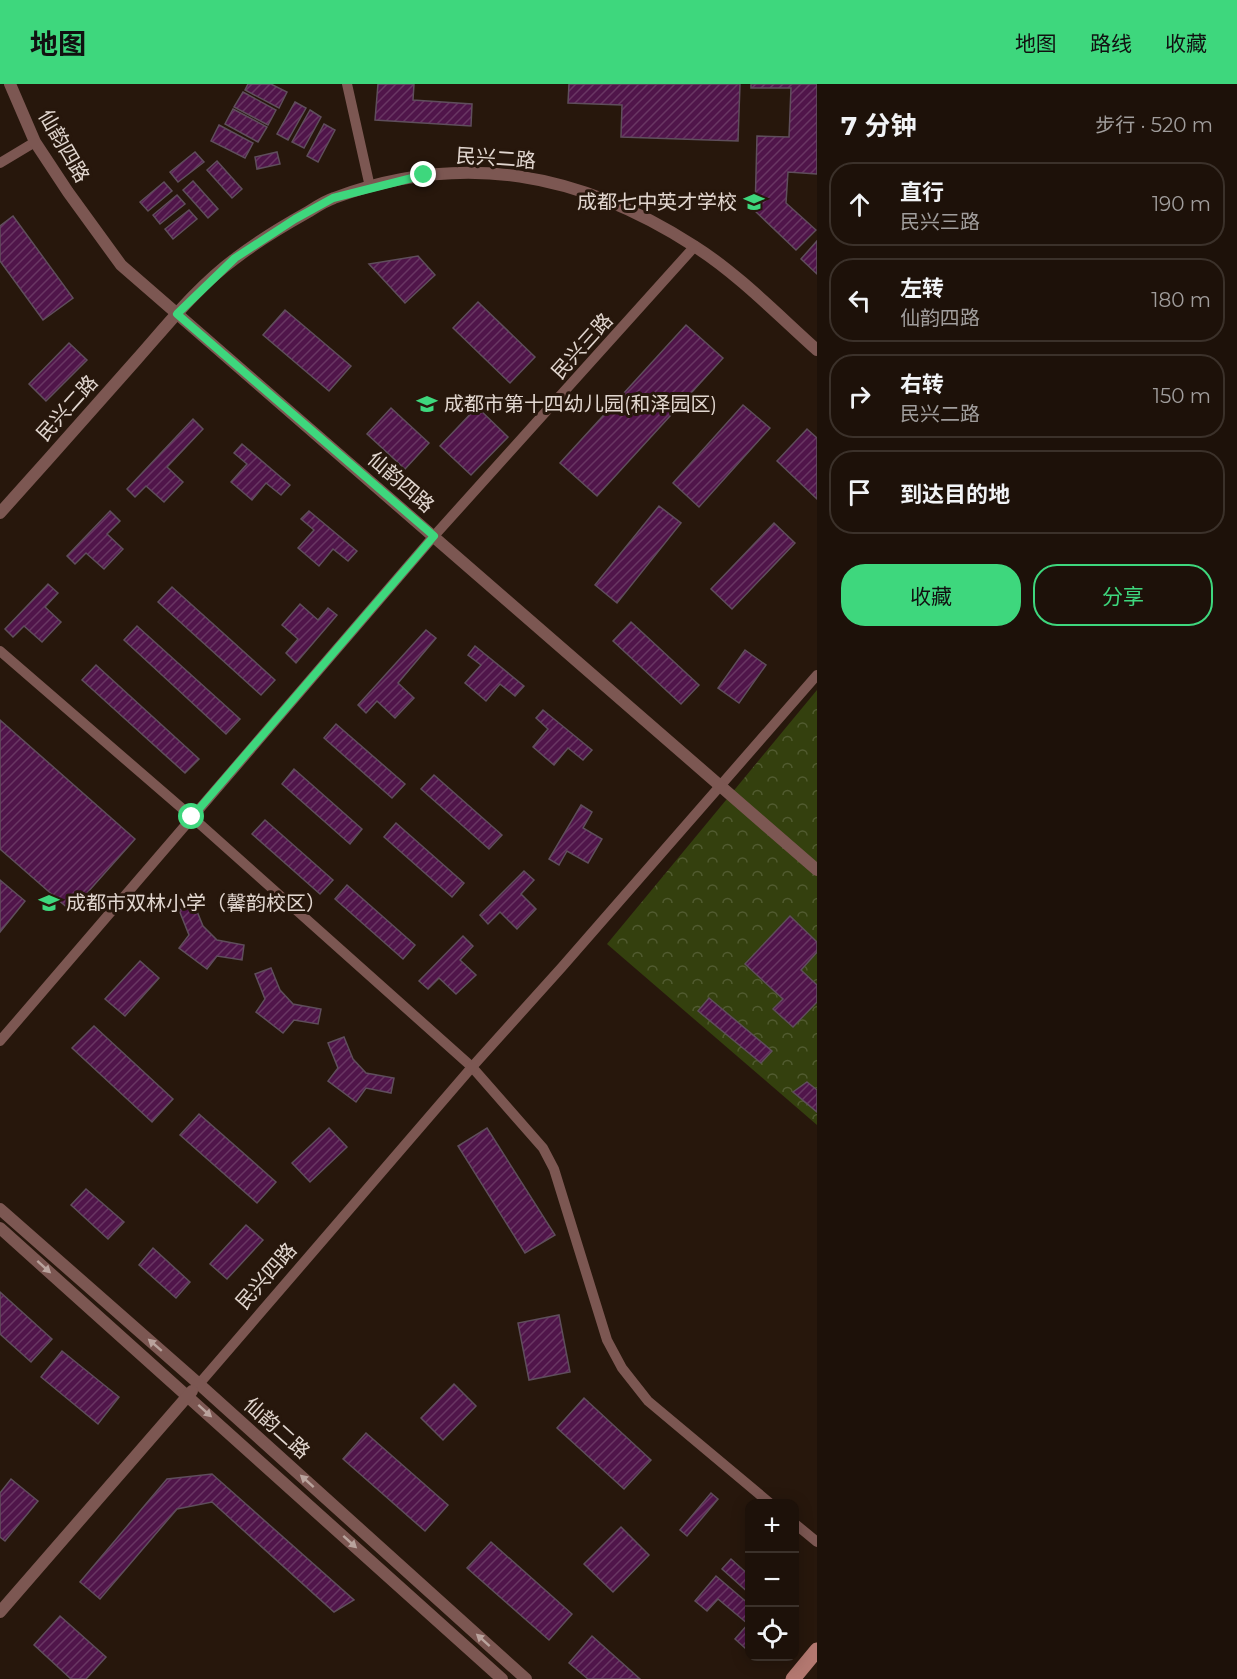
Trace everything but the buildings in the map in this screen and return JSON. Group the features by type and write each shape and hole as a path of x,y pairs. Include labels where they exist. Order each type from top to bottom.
{"main road":[{"path":"794,1679 817,1650"}],"street":[{"name":"仙韵四路","path":"10,84 35,142 121,265 817,870"},
{"path":"347,84 370,187"},
{"path":"0,163 35,142"},
{"name":"民兴二路","path":"0,513 177,314 235,258 295,219 333,198 424,175 463,173 533,178 581,189 622,206 695,246 817,350"},
{"name":"民兴三路","path":"0,1041 434,536 695,246"},
{"path":"0,651 192,817 472,1067 543,1148 551,1162 607,1340 622,1368 648,1401 766,1499"},
{"name":"民兴四路","path":"0,1612 472,1067 817,675"},
{"name":"仙韵二路","path":"0,1209 199,1384 526,1679"},
{"name":"仙韵二路","path":"0,1228 502,1679"},
{"path":"799,1526 817,1542"}],"green space":[{"path":"817,690 817,1125 607,944"}],"place":[{"name":"成都七中英才学校","path":"754,202"},
{"name":"成都市第十四幼儿园(和泽园区)","path":"427,404"},
{"name":"成都市双林小学（馨韵校区）","path":"49,903"}],"route":[{"path":"192,817 434,536 177,314 235,258 295,219 333,198 424,175"}]}
